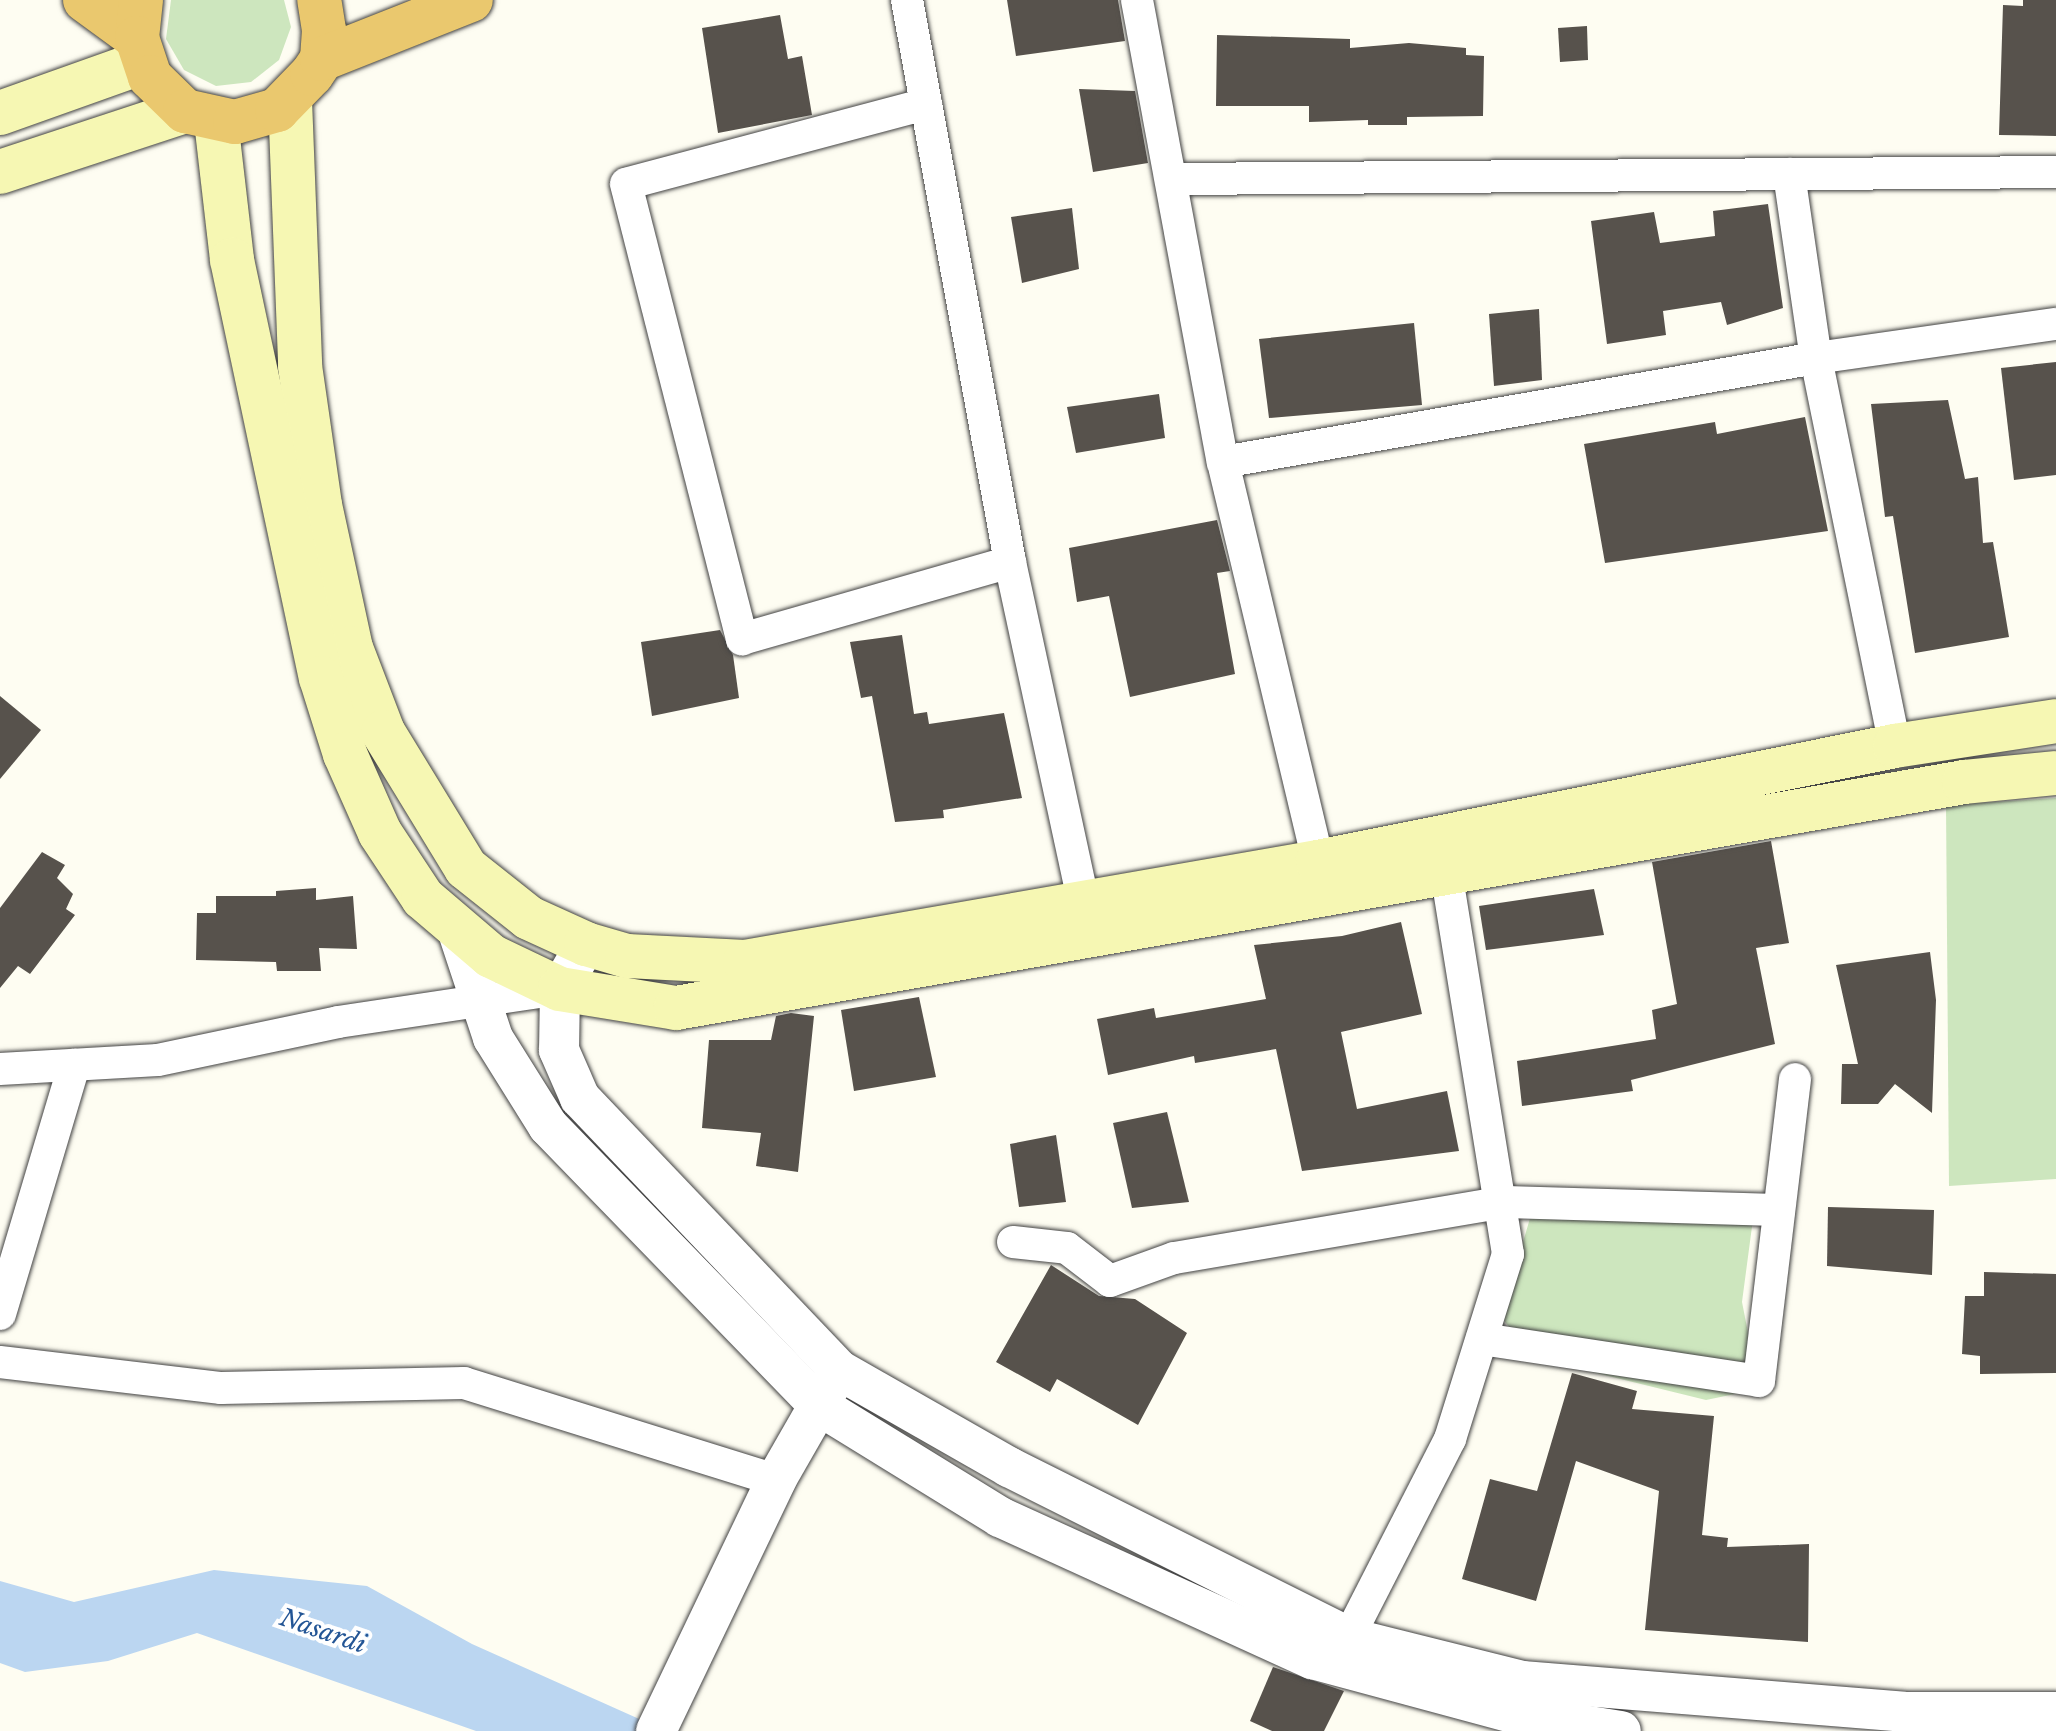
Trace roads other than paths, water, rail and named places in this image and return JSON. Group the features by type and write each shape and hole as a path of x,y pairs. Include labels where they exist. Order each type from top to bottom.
{"highway":[{"path":"85,0 140,33 169,100 200,116 263,116 290,100 322,59 471,0"},
{"path":"319,0 322,59"}],"main road":[{"path":"0,113 140,33"},
{"path":"290,100 300,366 320,505 351,648 383,732 466,868 529,918 586,944 627,956 745,962 1083,901 1322,878 1447,876 1964,782 2056,773"},
{"path":"0,172 200,116 321,678 380,833 423,898 491,956 560,989 676,1008 849,983 1895,746 2056,721"}],"street":[{"path":"907,0 1010,562 1083,901"},
{"path":"1137,0 1173,179 1223,462 1322,878"},
{"path":"926,104 626,184 742,639 1010,562"},
{"path":"1173,179 2056,172"},
{"path":"1789,174 1816,358 1895,746"},
{"path":"1223,462 1816,358 2056,324"},
{"path":"1341,1652 1450,1439 1508,1254 1505,1202 1447,876"},
{"path":"456,926 493,1038 548,1126 818,1405 1000,1517 1341,1652 1519,1715 1617,1731"},
{"path":"586,944 560,989 559,1050 580,1098 839,1370 1341,1652 1522,1681 1904,1712 2056,1712"},
{"path":"0,1069 158,1060 338,1022 560,989"},
{"path":"0,1314 74,1065"},
{"path":"1482,1339 1759,1381 1795,1079"},
{"path":"1013,1242 1067,1248 1110,1281 1174,1258 1505,1202 1778,1210"},
{"path":"0,1362 221,1388 464,1383 776,1480"},
{"path":"656,1731 676,1679 776,1480 839,1370"},
{"path":"1827,1731 1904,1712"}],"water":[{"name":"Nasardi","path":"214,1570 367,1586 472,1644 666,1731 476,1731 197,1633 108,1661 25,1672 0,1663 0,1581 74,1602"}]}
